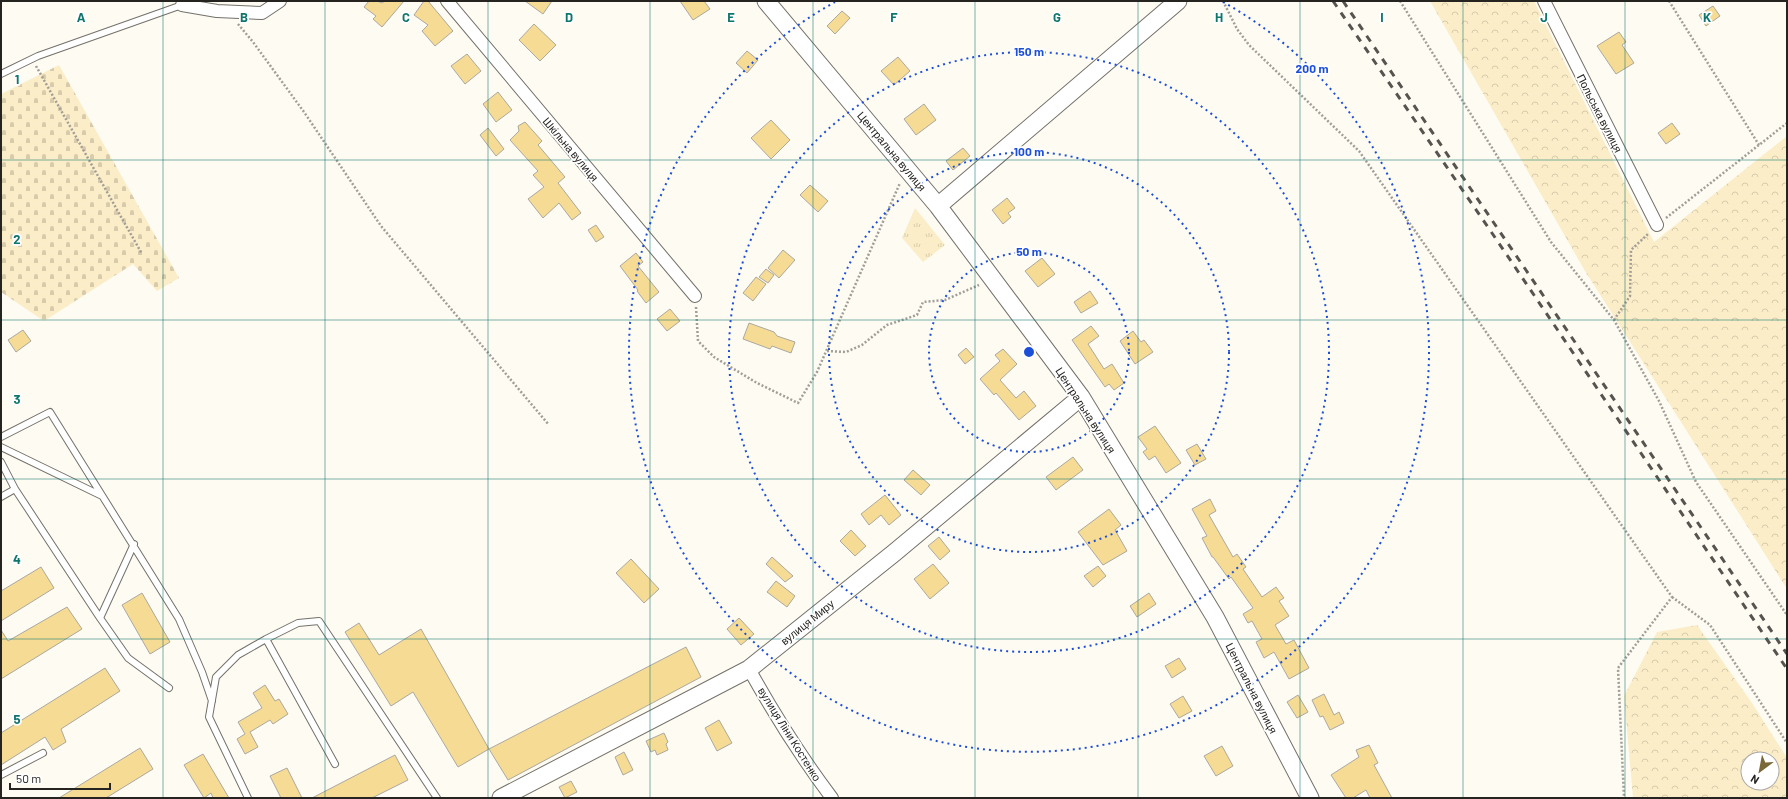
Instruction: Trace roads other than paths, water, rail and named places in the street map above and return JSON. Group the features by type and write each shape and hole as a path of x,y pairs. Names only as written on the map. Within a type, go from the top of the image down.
{"street":[{"path":"182,5 227,12 262,13 280,1"},
{"name":"Шкільна вулиця","path":"447,1 695,296"},
{"name":"Центральна вулиця","path":"766,1 938,206 1081,397 1216,617 1310,798"},
{"path":"938,206 1178,1"},
{"name":"Польська вулиця","path":"1544,1 1657,225"},
{"name":"вулиця Миру","path":"501,798 750,669 894,553 1081,397"},
{"name":"вулиця Ліни Костенко","path":"750,669 775,715 816,778 832,798"}],"lane":[{"path":"1,74 32,59 182,5"},
{"path":"1,437 50,412 134,544 179,619 202,672 212,701"},
{"path":"1,447 104,496"},
{"path":"1,462 15,489 128,658 170,688"},
{"path":"1,497 15,489"},
{"path":"100,618 134,544"},
{"path":"248,798 209,717 216,677 238,655 266,639 298,623 319,622 437,798"},
{"path":"266,639 336,764"},
{"path":"1,775 44,753"}],"railway":[{"path":"1333,1 1787,669"},
{"path":"1343,1 1787,654"}]}
